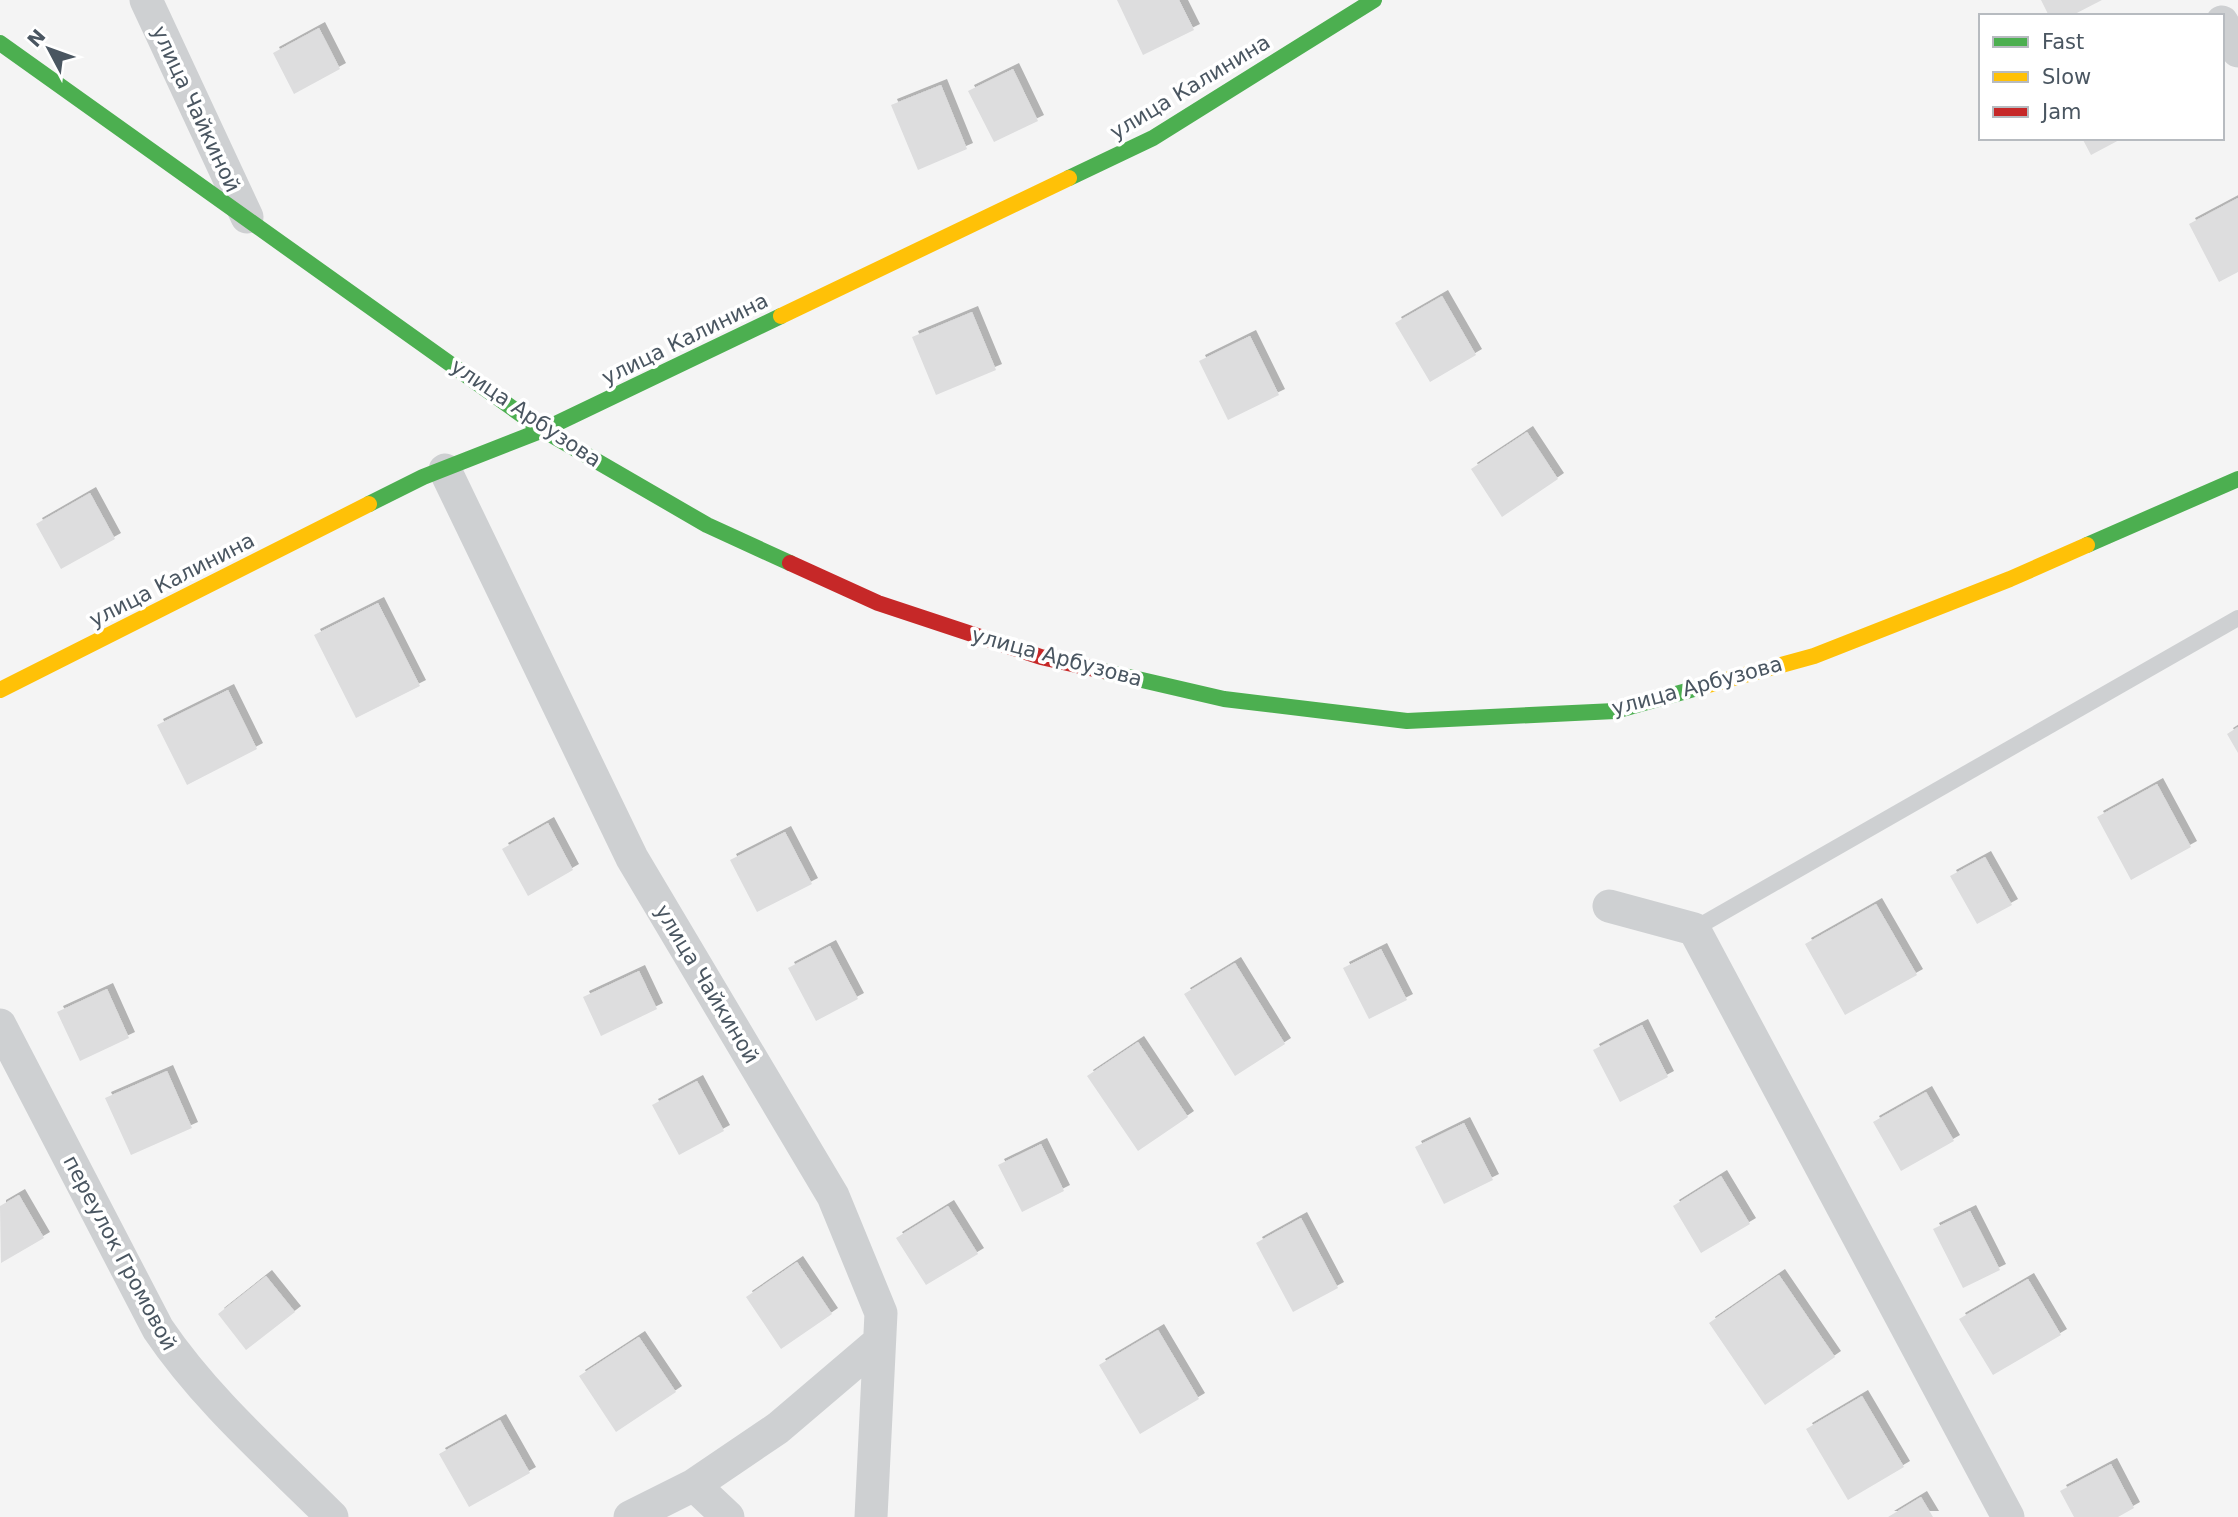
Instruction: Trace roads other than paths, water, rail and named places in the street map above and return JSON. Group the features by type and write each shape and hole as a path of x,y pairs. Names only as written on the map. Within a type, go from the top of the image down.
{"street":[{"name":"улица Чайкиной","path":"146,0 247,217"},
{"name":"улица Калинина","path":"0,690 423,477 543,430 1153,138 1374,0"},
{"path":"2224,26 2238,51"},
{"name":"улица Арбузова","path":"0,43 543,430 707,525 878,603 1041,657 1224,699 1406,721 1615,711 1814,656 2010,579 2238,479"},
{"name":"улица Чайкиной","path":"445,470 632,858 833,1196 880,1313 871,1517"},
{"path":"1609,906 1694,929 2008,1517"},
{"name":"переулок Громовой","path":"0,1025 158,1329 180,1362 332,1517"},
{"path":"630,1517 694,1485 778,1428 878,1342"},
{"path":"694,1485 728,1517"}],"lane":[{"path":"1694,929 2238,618"}]}
